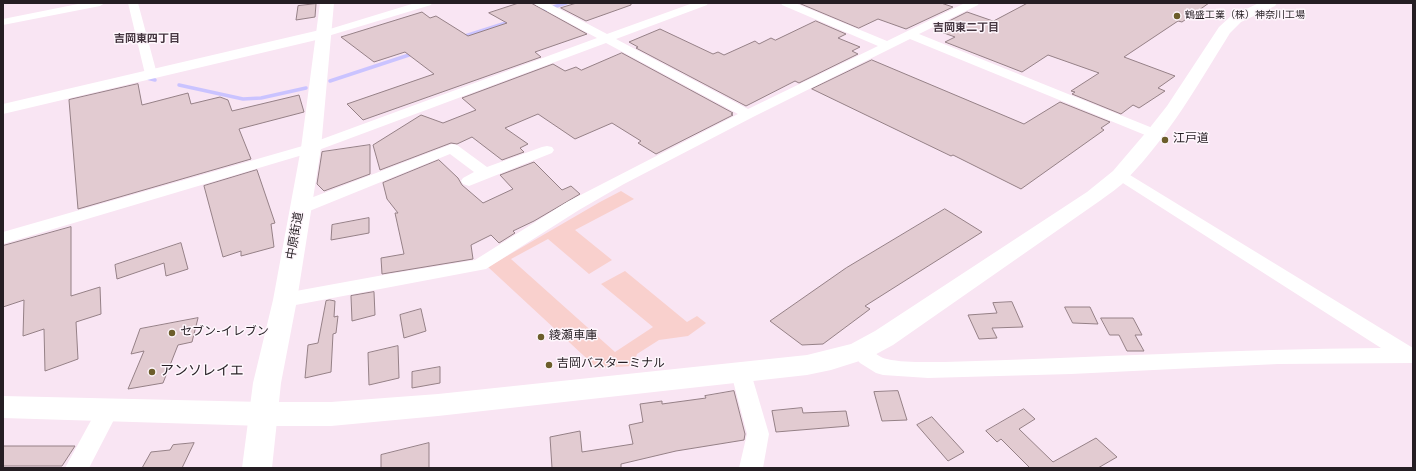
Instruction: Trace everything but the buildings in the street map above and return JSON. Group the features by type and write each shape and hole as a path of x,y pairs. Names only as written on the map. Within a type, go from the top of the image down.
{"street":[{"path":"3,22 100,3"},
{"path":"133,3 151,74"},
{"name":"中原街道","path":"257,468 267,383 285,300 311,148 324,34 326,3"},
{"path":"3,109 324,34 427,3"},
{"path":"3,238 311,148 703,3"},
{"path":"786,3 887,45"},
{"path":"285,300 389,280 480,266 573,206 748,114 974,3"},
{"path":"3,407 263,414 331,414 438,406 741,373 807,365 831,360 860,351 884,338 922,313 1094,196 1120,175 1155,134 1174,108 1224,30 1236,18 1270,3"},
{"path":"547,6 748,114"},
{"path":"910,35 1155,134"},
{"path":"301,208 452,148 485,173"},
{"path":"469,181 485,173 547,150"},
{"path":"1120,175 1411,356"},
{"path":"860,351 867,358 884,367 928,370 1071,366 1278,356 1411,356"},
{"path":"741,373 758,434 751,468"},
{"path":"78,468 108,410"}],"shaded area":[{"path":"621,191 634,199 575,230 612,260 589,274 548,239 511,259 615,352 653,327 601,284 625,271 687,322 697,316 706,323 688,336 659,340 637,354 633,366 597,368 488,267"}],"waterway":[{"path":"538,12 566,3"},
{"path":"462,37 512,21"},
{"path":"330,81 415,53"},
{"path":"147,78 155,80"},
{"path":"179,85 243,99 261,98 306,88"}],"place":[{"name":"鶴盛工業（株）神奈川工場","path":"1177,16"},
{"name":"江戸道","path":"1165,140"},
{"name":"セブン-イレブン","path":"172,333"},
{"name":"綾瀬車庫","path":"541,337"},
{"name":"吉岡バスターミナル","path":"549,365"},
{"name":"アンソレイエ","path":"152,372"}],"district":[{"name":"吉岡東二丁目","path":"966,29"},
{"name":"吉岡東四丁目","path":"147,40"}]}
